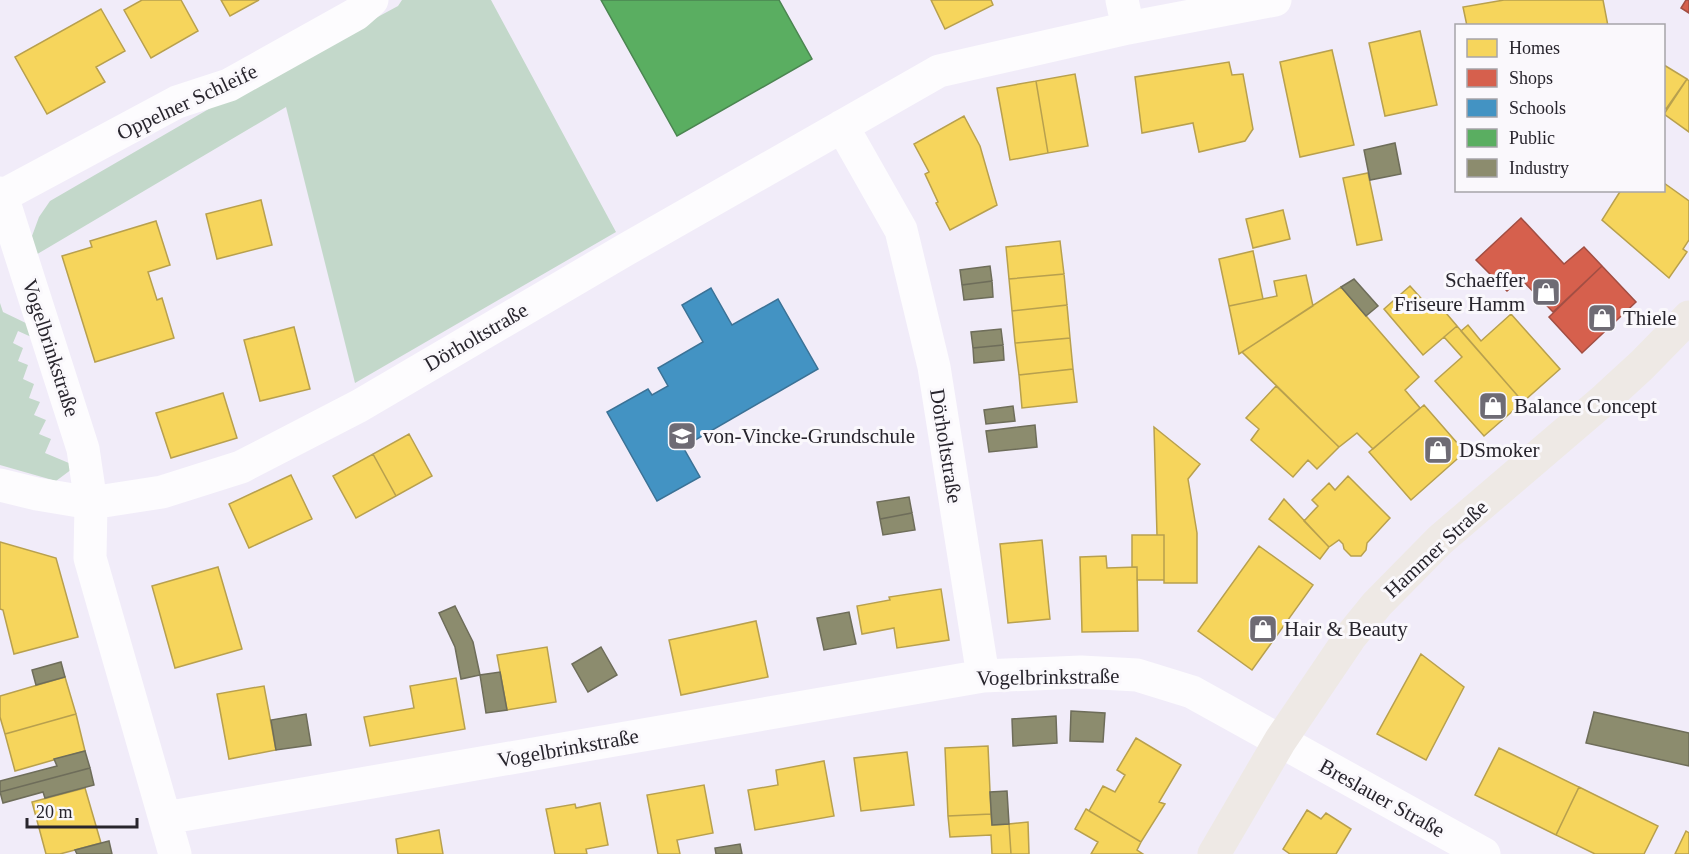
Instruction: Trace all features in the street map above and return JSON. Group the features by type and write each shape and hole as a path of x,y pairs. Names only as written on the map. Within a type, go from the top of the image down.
{"main road":[{"name":"Hammer Straße","path":"1214,854 1280,741 1351,636 1377,604 1440,540 1605,399 1689,317"}],"street":[{"name":"Oppelner Schleife","path":"1,194 177,102 229,85 357,14 372,0"},
{"name":"Dörholtstraße","path":"91,503 162,492 241,467 359,406 625,250 939,71 1125,14 1275,0"},
{"name":"Dörholtstraße","path":"842,126 901,230 934,367 983,676"},
{"name":"Vogelbrinkstraße","path":"1,194 83,449 91,503 90,558 165,818 983,676 1081,672 1137,675 1192,692 1280,741"},
{"path":"0,485 91,503"},
{"name":"Breslauer Straße","path":"1280,741 1484,854"},
{"path":"165,818 175,854"}],"green space":[{"path":"402,0 491,0 616,232 355,383 286,107 34,256 32,236 39,217 50,201 226,99 398,6"},
{"path":"0,303 3,312 32,326 38,340 18,331 13,343 23,348 18,361 28,365 23,379 34,384 29,398 40,402 34,415 46,420 39,434 51,439 45,453 76,466 56,481 0,465"}],"building: Homes":[{"path":"142,0 181,0 198,31 151,58 124,10"},
{"path":"221,0 259,0 230,16"},
{"path":"931,0 991,0 993,5 945,29"},
{"path":"1504,0 1603,0 1608,24 1467,24 1463,7"},
{"path":"101,9 125,51 96,67 105,82 47,114 15,57"},
{"path":"1420,31 1437,105 1385,116 1369,43"},
{"path":"1332,50 1354,145 1300,157 1280,62"},
{"path":"1229,62 1232,75 1243,74 1253,129 1245,141 1199,152 1193,123 1142,133 1135,77"},
{"path":"1665,66 1687,79 1665,108"},
{"path":"1075,74 1088,146 1048,153 1036,81"},
{"path":"1687,79 1689,81 1689,132 1665,112"},
{"path":"1036,81 1048,153 1010,160 997,88"},
{"path":"964,116 980,146 997,205 950,230 925,174 929,172 914,144"},
{"path":"1368,173 1382,240 1357,245 1343,178"},
{"path":"1665,184 1689,201 1689,240 1683,249 1687,252 1669,278 1602,220 1620,192 1665,192"},
{"path":"261,200 272,245 217,259 206,214"},
{"path":"1283,210 1290,239 1253,248 1246,219"},
{"path":"156,221 170,265 148,272 157,300 162,298 174,338 95,362 62,256 92,247 90,241"},
{"path":"1060,241 1064,274 1009,279 1006,247"},
{"path":"1253,251 1263,299 1229,306 1219,259"},
{"path":"1064,274 1067,305 1012,311 1009,279"},
{"path":"1306,275 1313,306 1239,354 1229,306 1277,296 1274,281"},
{"path":"1410,286 1428,306 1435,300 1457,326 1423,355 1384,309"},
{"path":"1341,287 1419,377 1405,390 1420,408 1373,449 1357,433 1339,447 1242,352"},
{"path":"1067,305 1070,338 1015,343 1012,311"},
{"path":"1511,314 1560,369 1523,402 1461,331 1468,325 1481,341"},
{"path":"1457,326 1523,402 1484,436 1435,381 1462,357 1444,337"},
{"path":"294,327 310,389 260,401 244,340"},
{"path":"1070,338 1073,369 1019,375 1015,343"},
{"path":"1073,369 1077,402 1022,408 1019,375"},
{"path":"1276,386 1339,447 1317,469 1308,460 1293,477 1251,440 1259,429 1246,418"},
{"path":"223,393 237,438 171,458 156,413"},
{"path":"1424,405 1465,452 1411,500 1369,452"},
{"path":"1154,427 1200,464 1188,479 1197,533 1197,583 1164,583 1164,535 1157,535"},
{"path":"409,434 432,476 396,496 373,454"},
{"path":"373,454 396,496 356,518 333,476"},
{"path":"291,475 312,519 249,548 229,504"},
{"path":"1348,476 1390,518 1367,543 1366,550 1361,556 1351,556 1339,540 1329,547 1304,521 1318,506 1312,500 1329,483 1335,490"},
{"path":"1284,499 1329,547 1320,559 1269,519"},
{"path":"1132,535 1164,535 1164,580 1137,580 1137,567 1132,567"},
{"path":"1042,540 1050,619 1008,623 1000,544"},
{"path":"0,542 56,558 78,637 14,654 3,610 0,609"},
{"path":"1259,546 1313,585 1252,670 1198,631"},
{"path":"1106,556 1107,568 1137,567 1138,631 1082,632 1080,557"},
{"path":"218,567 242,649 175,668 152,586"},
{"path":"941,589 949,640 897,648 894,628 862,634 857,606 890,600 889,597"},
{"path":"756,621 768,677 681,695 669,640"},
{"path":"547,647 556,702 507,710 497,655"},
{"path":"1421,654 1464,687 1426,760 1377,734"},
{"path":"65,677 76,714 5,734 0,717 0,696"},
{"path":"456,678 465,729 370,746 364,717 414,708 410,686"},
{"path":"264,686 276,750 229,759 217,694"},
{"path":"76,714 85,751 15,771 5,734"},
{"path":"1136,738 1181,765 1159,802 1165,804 1141,842 1089,811 1103,786 1115,792 1125,775 1117,770"},
{"path":"988,746 991,814 948,816 945,748"},
{"path":"1499,748 1579,787 1556,835 1475,795"},
{"path":"907,752 914,805 861,811 854,758"},
{"path":"824,761 834,816 755,830 748,790 778,785 776,770"},
{"path":"704,785 713,833 677,840 680,854 658,854 647,795"},
{"path":"1579,787 1658,826 1644,854 1595,854 1556,835"},
{"path":"85,788 101,843 60,854 46,854 32,802"},
{"path":"600,803 608,845 586,849 587,854 555,854 546,809 575,804 576,808"},
{"path":"1086,809 1141,842 1137,850 1143,854 1091,854 1098,842 1075,829"},
{"path":"1307,810 1321,819 1326,813 1351,829 1336,854 1290,854 1283,849"},
{"path":"991,814 992,825 1009,824 1011,854 992,854 991,835 950,837 948,816"},
{"path":"1028,822 1029,854 1011,854 1009,824"},
{"path":"439,830 443,854 398,854 396,839"},
{"path":"1686,831 1689,833 1689,854 1675,854"}],"building: Shops":[{"path":"1686,0 1689,0 1689,13 1681,8"},
{"path":"1521,218 1564,264 1584,247 1602,266 1553,312 1521,279 1507,291 1476,260"},
{"path":"1602,266 1636,302 1582,353 1549,317"}],"building: Schools":[{"path":"711,288 732,325 778,299 818,369 683,447 700,477 657,501 607,412 648,389 652,395 668,386 658,368 703,342 682,305"}],"building: Public":[{"path":"601,0 779,0 812,59 677,136"}],"building: Industry":[{"path":"1395,143 1401,174 1370,180 1364,150"},
{"path":"990,266 992,281 962,285 960,270"},
{"path":"1354,279 1378,306 1366,316 1341,287"},
{"path":"992,281 993,297 964,300 962,285"},
{"path":"1001,329 1003,345 973,348 971,332"},
{"path":"1003,345 1004,360 974,363 973,348"},
{"path":"1013,406 1015,421 986,424 984,410"},
{"path":"1035,425 1037,447 989,452 986,431"},
{"path":"909,497 912,513 880,519 877,502"},
{"path":"912,513 915,530 883,535 880,519"},
{"path":"455,606 473,642 480,675 461,679 455,647 439,613"},
{"path":"849,612 856,644 824,650 817,618"},
{"path":"601,647 617,675 588,692 572,664"},
{"path":"61,662 65,677 36,685 32,670"},
{"path":"500,672 507,710 486,713 480,675"},
{"path":"1071,711 1105,713 1103,742 1070,741"},
{"path":"1594,712 1689,733 1689,766 1586,743"},
{"path":"306,714 311,745 276,750 271,720"},
{"path":"1056,716 1057,743 1013,746 1012,719"},
{"path":"85,751 90,768 0,792 0,781 57,766 54,759"},
{"path":"90,768 94,785 45,798 43,792 3,803 0,792"},
{"path":"1007,791 1009,824 992,825 990,792"},
{"path":"109,841 112,854 77,854 75,850"},
{"path":"740,844 742,854 716,854 715,848"}],"place":[{"name":"Schaeffer Friseure Hamm","path":"1546,292"},
{"name":"Thiele","path":"1602,318"},
{"name":"Balance Concept","path":"1493,406"},
{"name":"von-Vincke-Grundschule","path":"682,436"},
{"name":"DSmoker","path":"1438,450"},
{"name":"Hair & Beauty","path":"1263,629"}]}
